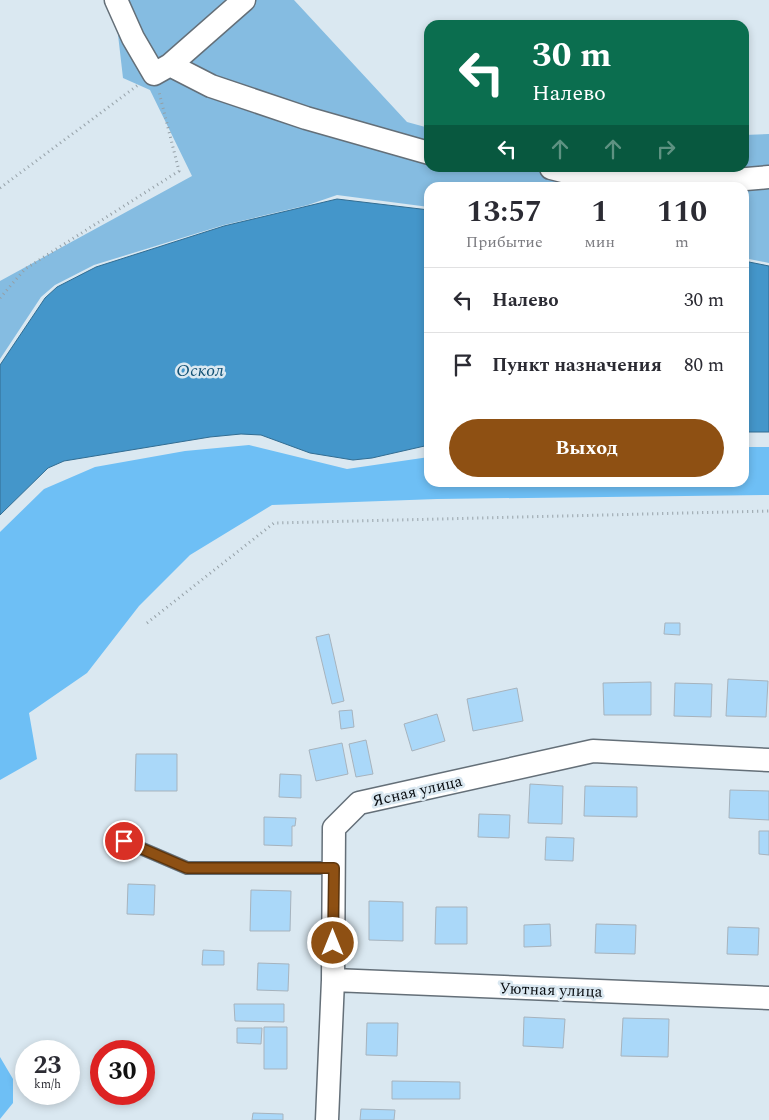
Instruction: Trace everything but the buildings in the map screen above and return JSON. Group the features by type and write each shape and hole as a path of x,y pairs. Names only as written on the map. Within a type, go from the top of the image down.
{"street":[{"path":"116,0 133,38 162,69 306,118 424,151"},
{"path":"162,69 244,0"},
{"path":"567,172 606,182"},
{"path":"711,182 769,177"},
{"name":"Ясная улица","path":"327,1120 333,980 334,828 359,803 593,751 769,760"},
{"name":"Уютная улица","path":"333,980 769,998"}],"lane":[{"path":"124,841 187,868 334,868"}],"path":[{"path":"0,188 162,69 179,171 25,270 0,298"},
{"path":"147,623 274,523 769,510"}],"shaded area":[{"path":"114,0 294,0 407,122 424,127 424,172 749,172 749,135 769,134 769,263 749,259 749,182 424,182 424,206 337,195 308,205 224,225 94,265 55,285 41,297 0,359 0,281 192,176 150,90 123,78"},
{"path":"249,445 347,469 424,458 424,487 749,487 749,447 769,447 769,495 437,499 272,505 190,555 139,606 87,673 29,713 37,759 0,780 0,532 44,489 95,467 185,451"},
{"path":"0,1057 13,1079 13,1103 0,1119"}],"water":[{"name":"Оскол","path":"337,199 424,209 424,446 372,458 353,460 310,453 261,435 241,434 210,437 64,461 48,468 0,515 0,365 45,298 57,287 96,267 224,226"},
{"path":"749,262 769,266 769,432 749,432"}],"route":[{"path":"124,841 187,868 334,868 333,943"}]}
